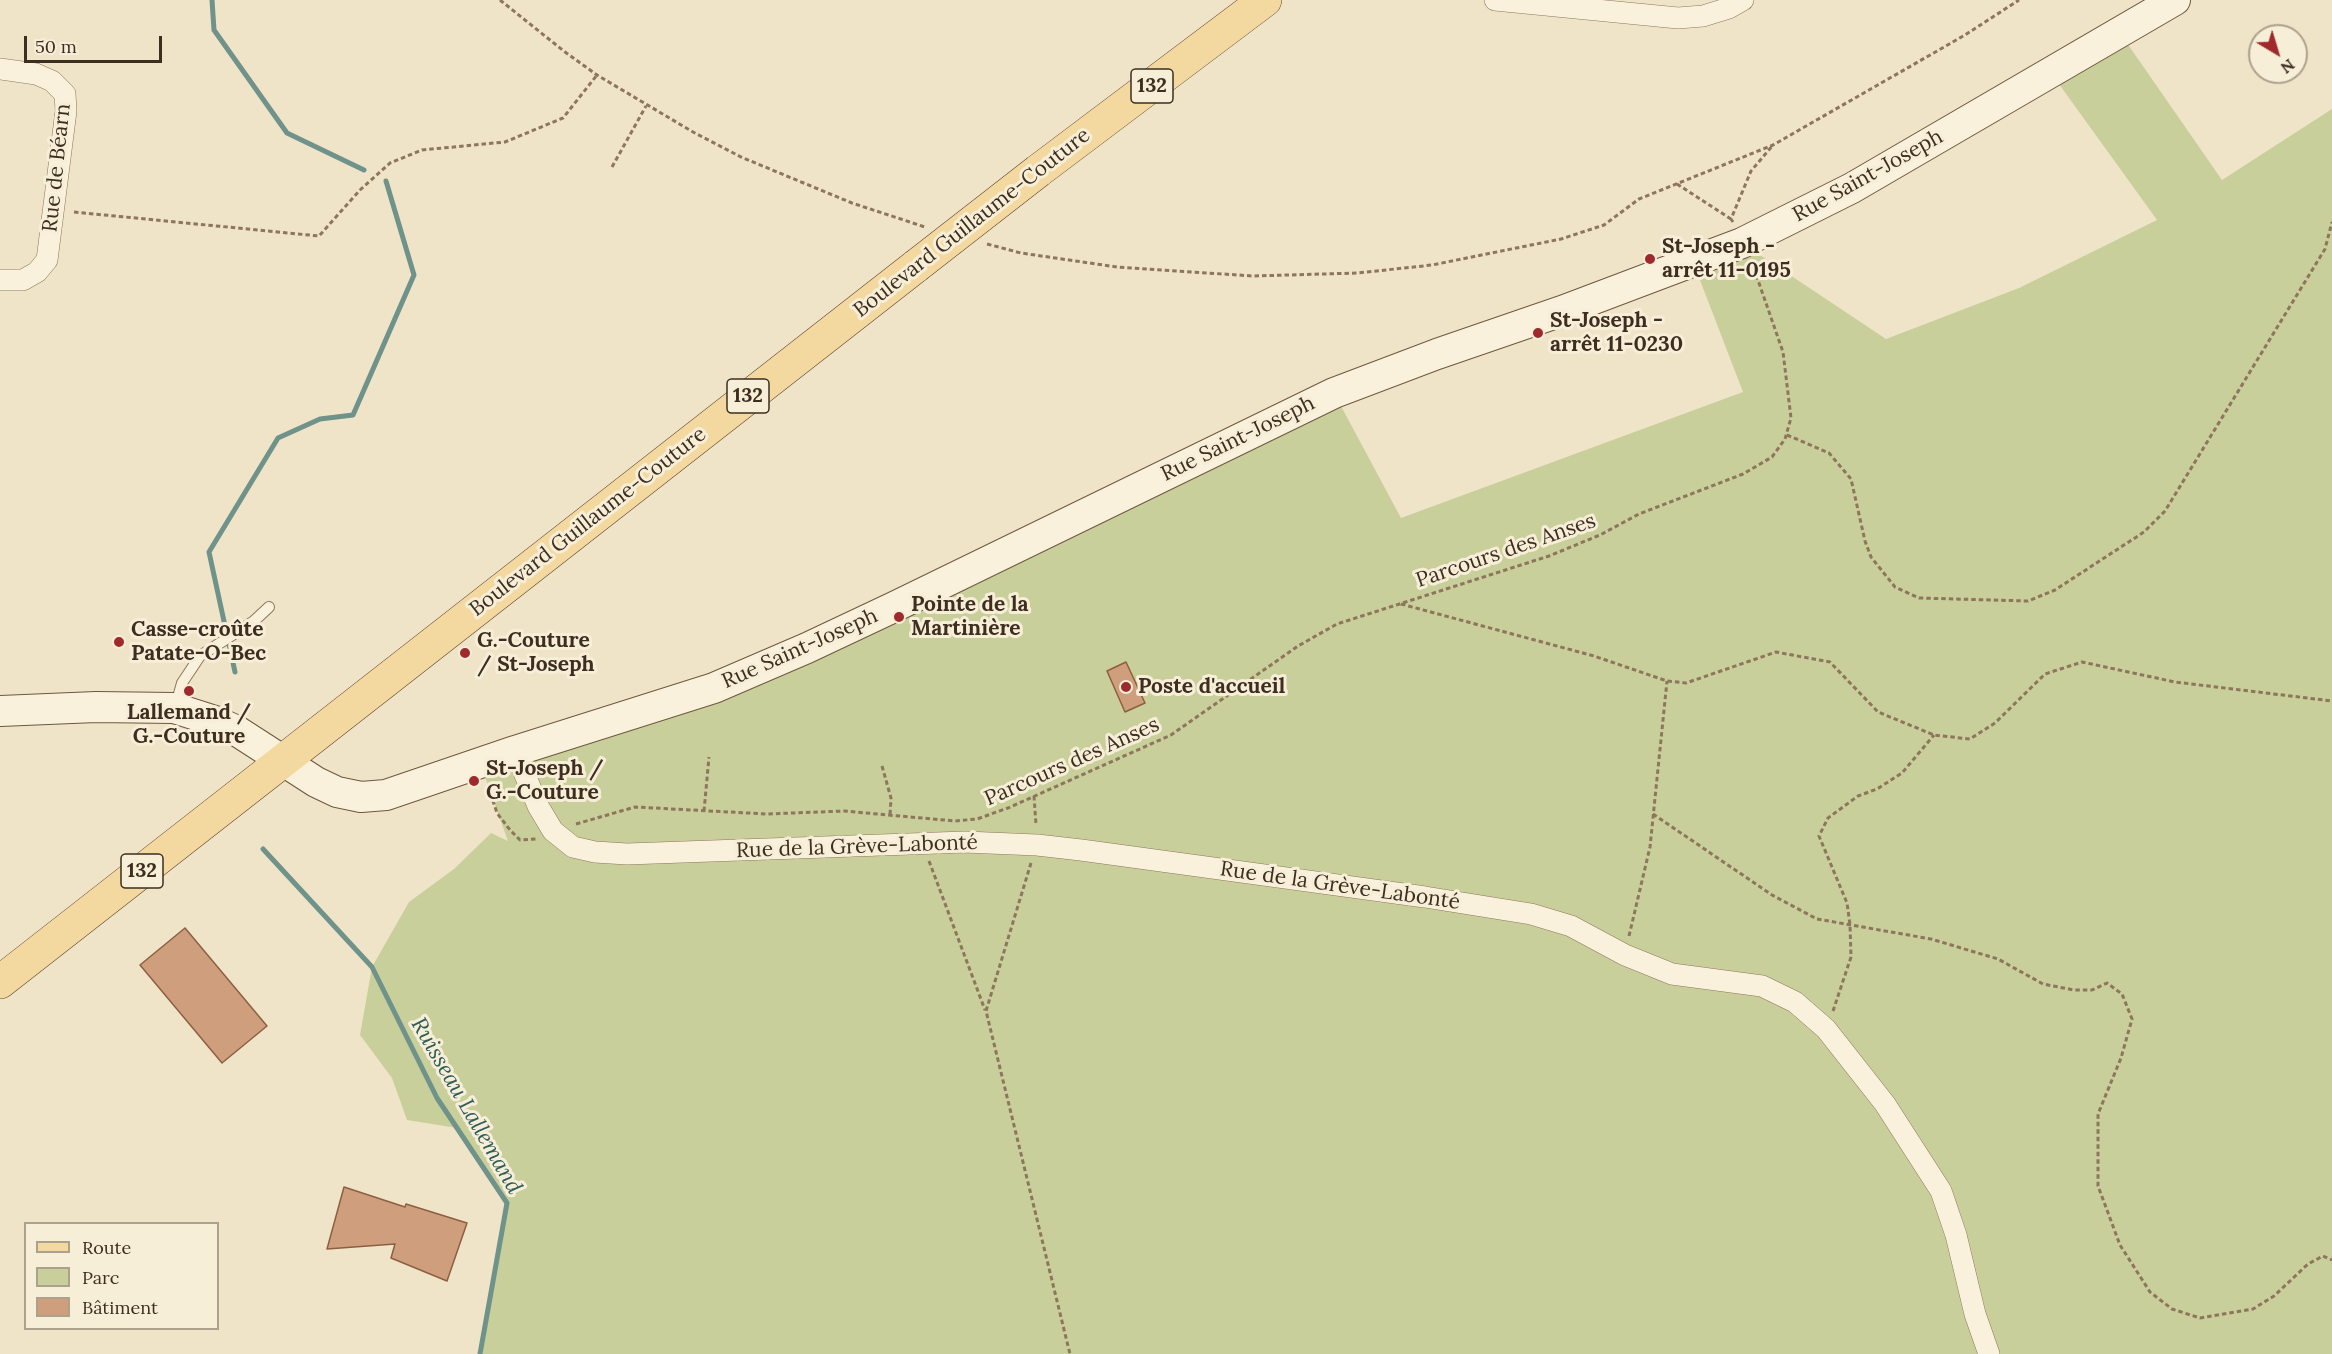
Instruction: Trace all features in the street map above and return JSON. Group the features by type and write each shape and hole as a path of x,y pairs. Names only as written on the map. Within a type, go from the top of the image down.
{"main road":[{"name":"Boulevard Guillaume-Couture","path":"0,982 1038,171 1265,0"}],"street":[{"path":"1495,0 1678,18 1703,16 1729,8 1743,0"},
{"name":"Rue Saint-Joseph","path":"0,711 96,707 174,708 230,728 316,782 337,792 361,797 386,795 515,751 714,688 883,612 1334,393 1742,243 1852,188 2175,0"},
{"name":"Rue de Béarn","path":"0,69 36,74 52,81 65,94 66,111 46,260 37,272 23,280 0,280"},
{"name":"Rue de la Grève-Labonté","path":"515,751 538,806 553,831 573,847 595,852 627,854 965,842 1036,845 1425,897 1531,915 1571,926 1625,955 1672,974 1762,986 1795,1002 1826,1029 1885,1104 1941,1191 1956,1236 1975,1314 1989,1354"}],"lane":[{"path":"174,708 182,683 200,656 254,621 269,607"}],"path":[{"path":"500,0 597,75 741,157 852,203 926,228"},
{"path":"979,242 1021,253 1169,272 1253,276 1358,273 1432,265 1495,254 1583,233 1604,225 1639,199 1773,146 1965,35 2019,0"},
{"path":"54,210 319,236 360,190 390,163 422,150 505,142 562,118 597,75"},
{"path":"612,167 647,105"},
{"path":"1677,184 1731,219 1751,171 1773,146"},
{"path":"1786,435 1829,453 1851,479 1871,557 1895,586 1919,598 2028,601 2055,590 2144,532 2165,511 2325,249 2332,222"},
{"name":"Parcours des Anses","path":"480,763 497,813 520,840 532,840 553,831 635,807 767,814 844,812 955,821 977,819 1171,735 1298,646 1337,624 1549,556 1600,535 1639,514 1743,474 1772,457 1786,435 1791,418 1783,352 1770,309 1750,260"},
{"path":"1400,604 1594,656 1667,681 1686,683 1776,652 1830,662 1878,712 1934,735 1970,739 1995,723 2045,674 2082,663 2175,682 2332,701"},
{"path":"1625,955 1650,847 1667,681"},
{"path":"1826,1029 1851,957 1850,925 1847,903 1819,836 1828,818 1858,796 1877,789 1902,773 1934,735"},
{"path":"704,811 709,757"},
{"path":"882,766 891,798 890,815"},
{"path":"986,1011 1036,845 1034,796"},
{"path":"1653,813 1772,895 1817,919 1931,939 1998,959 2043,984 2074,990 2091,990 2107,983 2122,994 2132,1019 2121,1058 2098,1114 2098,1186 2120,1245 2150,1292 2172,1309 2200,1318 2253,1309 2274,1296 2308,1264 2323,1256 2332,1260"},
{"path":"922,843 986,1011 1070,1354"}],"green space":[{"path":"2120,33 2222,180 2332,109 2332,1354 480,1354 507,1203 457,1128 407,1120 392,1078 360,1035 372,967 409,902 454,869 491,833 508,841 480,763 714,688 1334,393 1401,518 1743,392 1693,262 1742,243 1886,339 2019,288 2157,220 2051,73"}],"building":[{"name":"Poste d'accueil","path":"1126,662 1145,703 1125,712 1107,671"},
{"path":"185,928 267,1026 222,1063 140,965"},
{"path":"344,1187 405,1207 406,1204 467,1223 447,1281 391,1258 395,1244 327,1249"}],"waterway":[{"path":"212,0 214,30 287,133 364,170"},
{"path":"235,672 209,552 278,438 320,419 353,415 414,275 386,181"},
{"name":"Ruisseau Lallemand","path":"263,849 372,967 437,1098 507,1203 480,1354"}],"place":[{"name":"St-Joseph - arrêt 11-0195","path":"1650,259"},
{"name":"St-Joseph - arrêt 11-0230","path":"1538,333"},
{"name":"Pointe de la Martinière","path":"899,617"},
{"name":"Casse-croûte Patate-O-Bec","path":"119,642"},
{"name":"G.-Couture / St-Joseph","path":"465,653"},
{"name":"Poste d'accueil","path":"1126,687"},
{"name":"Lallemand / G.-Couture","path":"189,691"},
{"name":"St-Joseph / G.-Couture","path":"474,781"}]}
